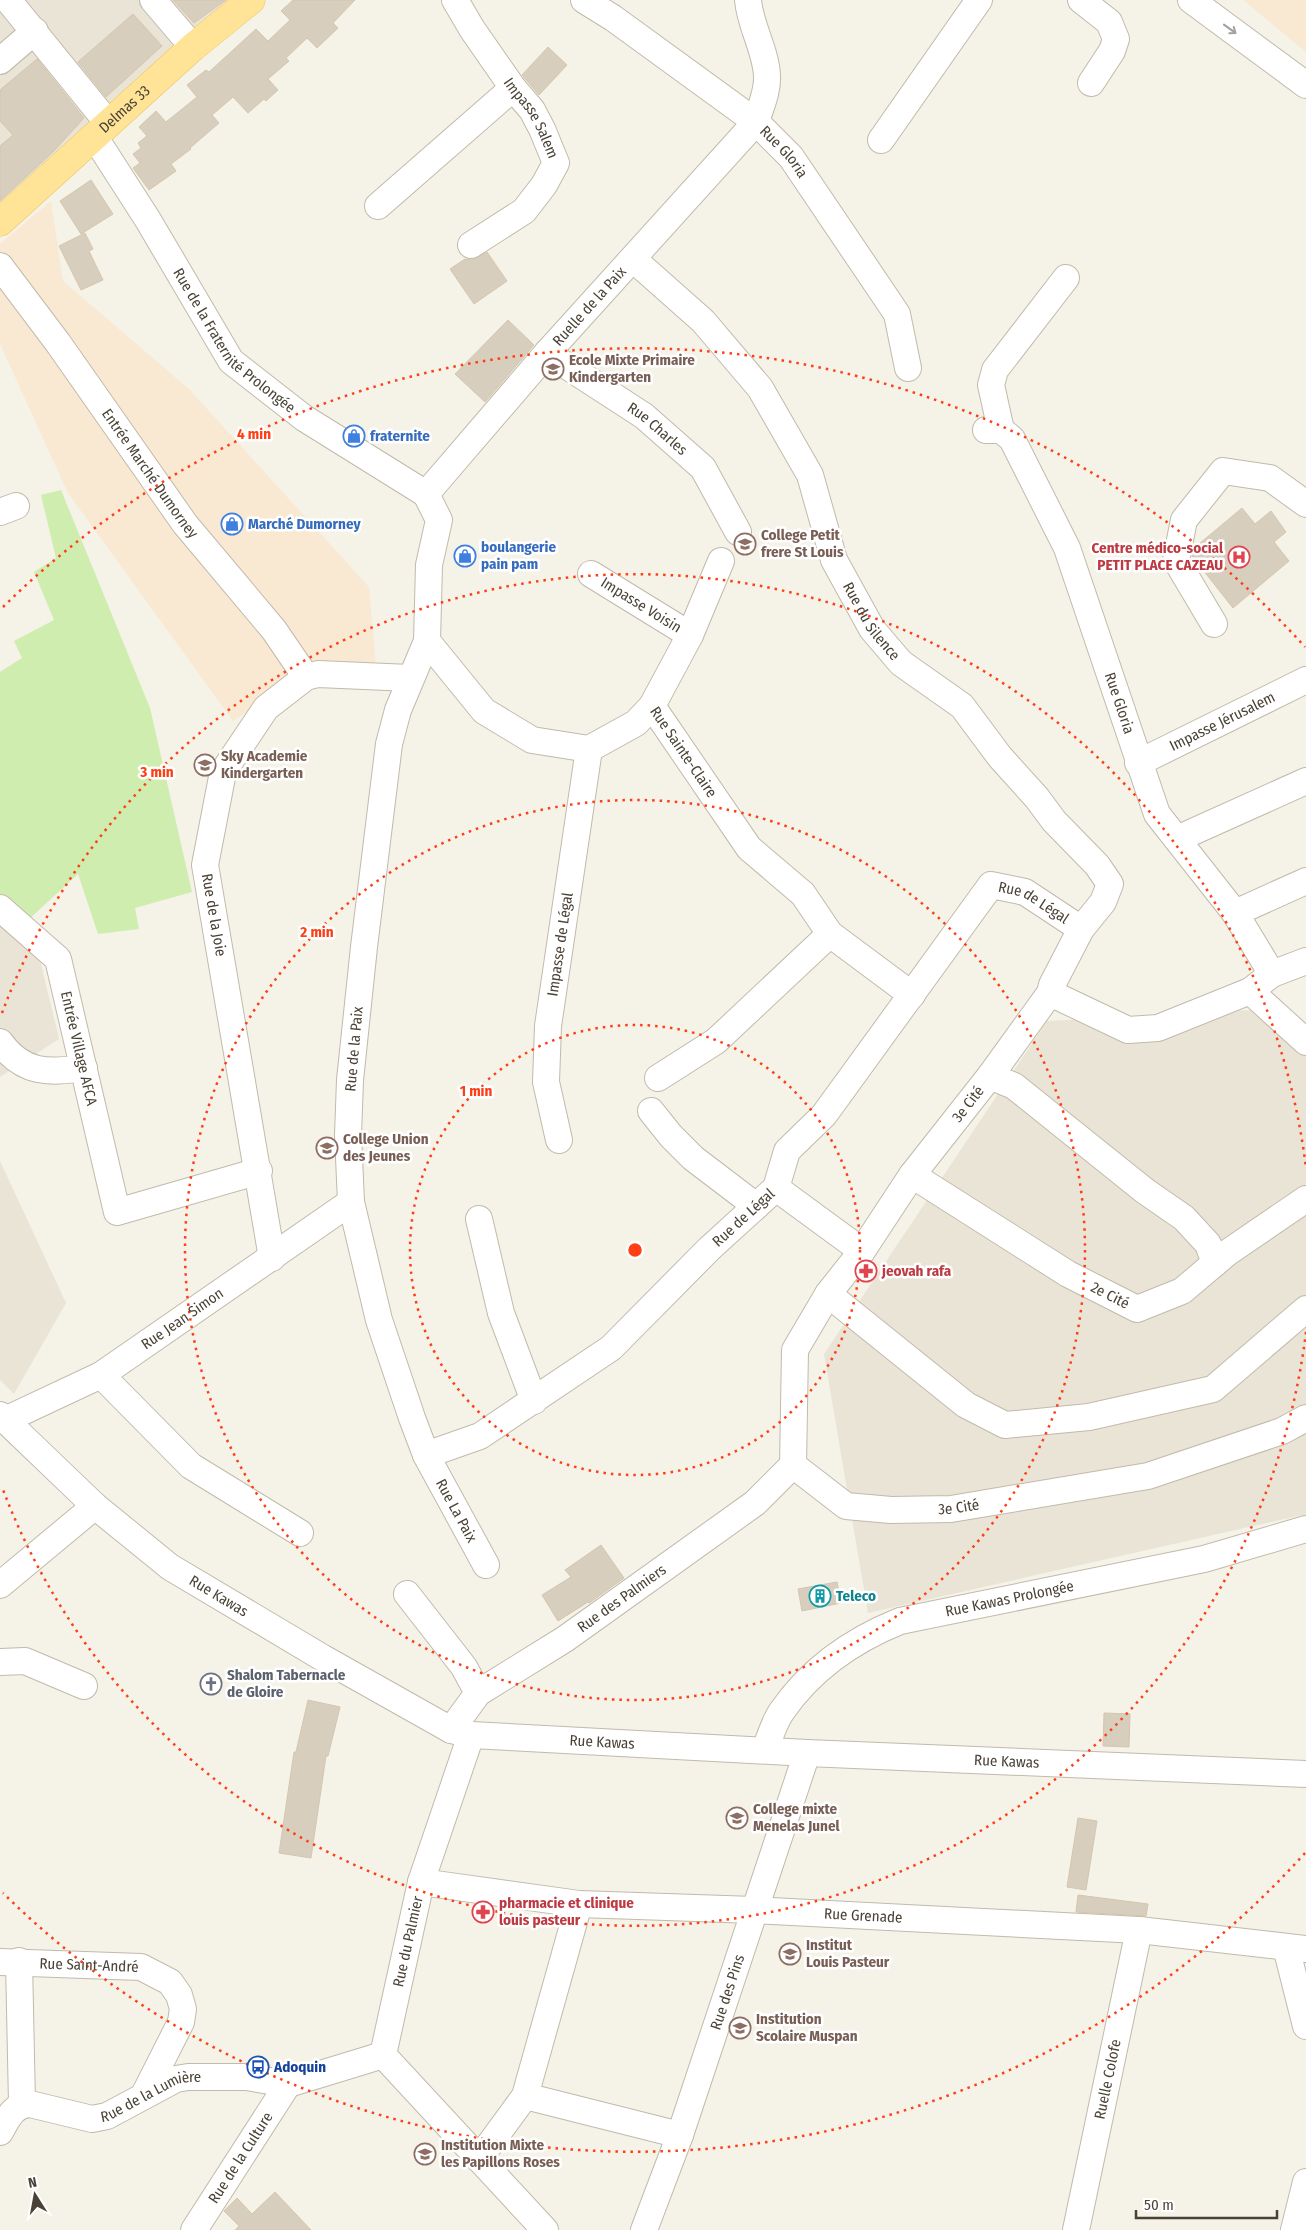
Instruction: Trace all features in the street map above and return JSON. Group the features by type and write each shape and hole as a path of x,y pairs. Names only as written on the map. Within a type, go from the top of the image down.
{"main road":[{"name":"Delmas 33","path":"0,222 193,47 251,0"}],"street":[{"name":"Rue de la Fraternité Prolongée","path":"8,0 35,31 101,129 148,220 231,361 304,418 426,494"},
{"path":"153,0 193,47"},
{"name":"Impasse Salem","path":"455,0 472,29 513,88 532,110 556,163 544,185 524,211 472,245"},
{"name":"Rue Gloria","path":"584,0 618,9 756,122 791,157 897,314 908,368"},
{"path":"748,0 749,14 768,77 766,91 756,122"},
{"path":"881,140 979,0"},
{"path":"1081,0 1109,22 1116,39 1112,51 1091,83"},
{"path":"1190,0 1306,85"},
{"path":"1220,0 1306,64"},
{"path":"0,61 35,31"},
{"path":"378,206 513,88"},
{"name":"Ruelle de la Paix","path":"426,494 547,353 756,122"},
{"name":"Rue du Silence","path":"633,259 703,321 760,388 810,475 834,560 872,629 901,663 962,706 1000,757 1037,798 1054,821 1102,871 1110,884 1103,902 1081,929"},
{"name":"Entrée Marché Dumorney","path":"0,266 58,343 185,524 274,630 306,677"},
{"name":"Rue Gloria","path":"1066,278 995,370 991,384 993,430 1012,439 1067,548 1138,763 1157,814 1235,913 1272,974"},
{"name":"Rue Charles","path":"547,353 644,416 703,468 738,532"},
{"path":"1214,624 1176,560 1184,520 1223,470 1270,478 1306,504"},
{"path":"426,494 439,520 429,565 427,641 484,711 532,740 589,749"},
{"path":"652,706 690,635 721,561"},
{"name":"Impasse Voisin","path":"590,574 690,635"},
{"name":"Rue de la Paix","path":"426,1455 379,1320 351,1202 348,1135 350,1080 389,744 398,710 427,641"},
{"path":"306,677 318,674 410,678"},
{"name":"Rue de la Joie","path":"272,1258 205,865 223,772 266,708 306,677"},
{"name":"Impasse Jérusalem","path":"1138,763 1306,680"},
{"name":"Rue Sainte-Claire","path":"589,749 636,723 652,706 748,848 803,894 830,934 912,995"},
{"name":"Impasse de Légal","path":"560,1140 546,1082 548,1026 589,749"},
{"path":"1177,839 1306,781"},
{"path":"1235,913 1306,881"},
{"name":"Rue de Légal","path":"426,1455 480,1436 611,1348 709,1249 776,1188 787,1151 824,1115 991,885 1025,892 1081,929"},
{"name":"Entrée Village AFCA","path":"0,908 58,959 117,1212 258,1171"},
{"name":"3e Cité","path":"1081,929 1051,989 990,1076 912,1175 862,1251 828,1294 795,1350 793,1465 846,1506 890,1510 951,1509 1148,1476 1282,1431 1306,1418"},
{"path":"658,1078 716,1041 830,934"},
{"path":"1051,989 1128,1030 1158,1028 1250,991 1272,974 1306,962"},
{"path":"1250,991 1306,1042"},
{"path":"0,1042 8,1053 30,1068 52,1072 84,1068"},
{"path":"990,1076 1014,1086 1145,1192 1184,1218 1208,1244 1215,1263"},
{"path":"651,1111 671,1136 693,1158 756,1206"},
{"name":"2e Cité","path":"912,1175 1068,1274 1137,1309 1182,1291 1215,1263 1306,1199"},
{"path":"776,1188 862,1251"},
{"name":"Rue Jean Simon","path":"2,1417 102,1376 351,1202"},
{"path":"479,1219 501,1313 534,1401"},
{"path":"828,1294 966,1405 1005,1425 1089,1417 1214,1388 1306,1309"},
{"path":"102,1376 192,1466 300,1533"},
{"name":"Rue Kawas","path":"2,1417 95,1506 170,1567 323,1658 461,1733 765,1750 1306,1774"},
{"name":"Rue La Paix","path":"426,1455 486,1565"},
{"name":"Rue des Palmiers","path":"461,1733 478,1694 565,1639 755,1503 793,1465"},
{"path":"0,1585 95,1506"},
{"name":"Rue Kawas Prolongée","path":"765,1750 781,1712 805,1682 838,1653 872,1632 900,1621 1204,1559 1306,1529"},
{"path":"407,1594 459,1660 478,1694"},
{"path":"0,1662 25,1661 84,1686"},
{"name":"Rue du Palmier","path":"382,2055 420,1882 461,1733"},
{"name":"Rue des Pins","path":"644,2230 680,2135 807,1752"},
{"name":"Rue Grenade","path":"420,1882 579,1904 754,1910 1139,1930 1296,1948"},
{"path":"479,2158 525,2096 579,1904"},
{"name":"Ruelle Colofe","path":"1076,2230 1139,1930"},
{"path":"1296,1948 1292,1977 1306,2026"},
{"path":"0,2132 10,2114 16,2107 22,2104 9,1961"},
{"name":"Rue Saint-André","path":"9,1961 141,1967 170,1982 179,1995 182,2009 180,2022 144,2095"},
{"path":"288,2084 382,2055 545,2230"},
{"name":"Rue de la Lumière","path":"22,2104 30,2104 92,2119 107,2116 168,2082 188,2077 246,2077 288,2084"},
{"name":"Rue de la Culture","path":"194,2230 288,2084"},
{"path":"525,2096 680,2135"},
{"path":"1294,2230 1306,2182"}],"shaded area":[{"path":"0,0 229,0 206,18 0,211"},
{"path":"1243,0 1306,0 1306,52 1260,14"},
{"path":"51,201 63,281 190,390 369,587 376,667 315,667 233,721 68,493 0,344 0,244"},
{"path":"0,922 40,960 59,1039 0,1077"},
{"path":"1270,1009 1306,1052 1306,1523 1302,1515 868,1613 824,1354 1047,1021"},
{"path":"0,1161 66,1303 14,1394 0,1380"}],"green space":[{"path":"61,490 150,708 192,892 135,908 139,929 98,934 78,874 28,920 0,896 0,672 22,658 14,641 54,620 34,572 56,558 41,495"}],"building":[{"path":"173,0 226,0 194,23"},
{"path":"293,0 355,0 333,23 338,28 317,48 307,38 286,58 289,61 268,79 278,90 248,113 233,97 212,115 219,123 191,149 171,164 176,171 149,190 133,168 140,163 133,154 141,148 138,143 147,136 139,127 156,111 166,122 197,97 187,85 206,70 209,72 256,29 268,41 290,20 281,11"},
{"path":"133,14 162,46 106,97 78,62"},
{"path":"548,47 567,65 539,95 522,75"},
{"path":"37,59 84,118 54,151 0,201 0,146 13,135 0,121 0,90"},
{"path":"91,180 113,214 81,234 60,201"},
{"path":"85,233 93,249 89,251 103,280 81,290 59,246"},
{"path":"487,252 507,281 474,304 450,269 465,259 472,260"},
{"path":"508,320 534,345 485,402 455,374"},
{"name":"Centre médico-social PETIT PLACE CAZEAU","path":"1242,508 1255,524 1271,511 1286,532 1274,542 1289,561 1233,608 1192,556 1193,549"},
{"path":"601,1545 624,1578 589,1603 558,1621 542,1595 571,1577 565,1570"},
{"name":"Teleco","path":"837,1582 841,1603 802,1611 798,1589"},
{"path":"308,1700 340,1707 328,1756 326,1756 311,1858 279,1853 294,1752 296,1752"},
{"path":"1104,1713 1130,1714 1129,1747 1103,1746"},
{"path":"1078,1818 1097,1821 1086,1890 1067,1887"},
{"path":"1078,1895 1148,1904 1146,1916 1076,1912"},
{"path":"275,2192 311,2230 235,2230 239,2226 224,2211 237,2198 252,2214"}],"place":[{"name":"Ecole Mixte Primaire Kindergarten","path":"553,369"},
{"name":"fraternite","path":"354,436"},
{"name":"Marché Dumorney","path":"232,524"},
{"name":"College Petit frere St Louis","path":"745,544"},
{"name":"boulangerie pain pam","path":"465,556"},
{"name":"Centre médico-social PETIT PLACE CAZEAU","path":"1239,557"},
{"name":"Sky Academie Kindergarten","path":"205,765"},
{"name":"College Union des Jeunes","path":"327,1148"},
{"name":"jeovah rafa","path":"866,1271"},
{"name":"Teleco","path":"820,1596"},
{"name":"Shalom Tabernacle de Gloire","path":"211,1684"},
{"name":"College mixte Menelas Junel","path":"737,1818"},
{"name":"pharmacie et clinique louis pasteur","path":"483,1912"},
{"name":"Institut Louis Pasteur","path":"790,1954"},
{"name":"Institution Scolaire Muspan","path":"740,2028"},
{"name":"Adoquin","path":"258,2067"},
{"name":"Institution Mixte les Papillons Roses","path":"425,2154"}]}
